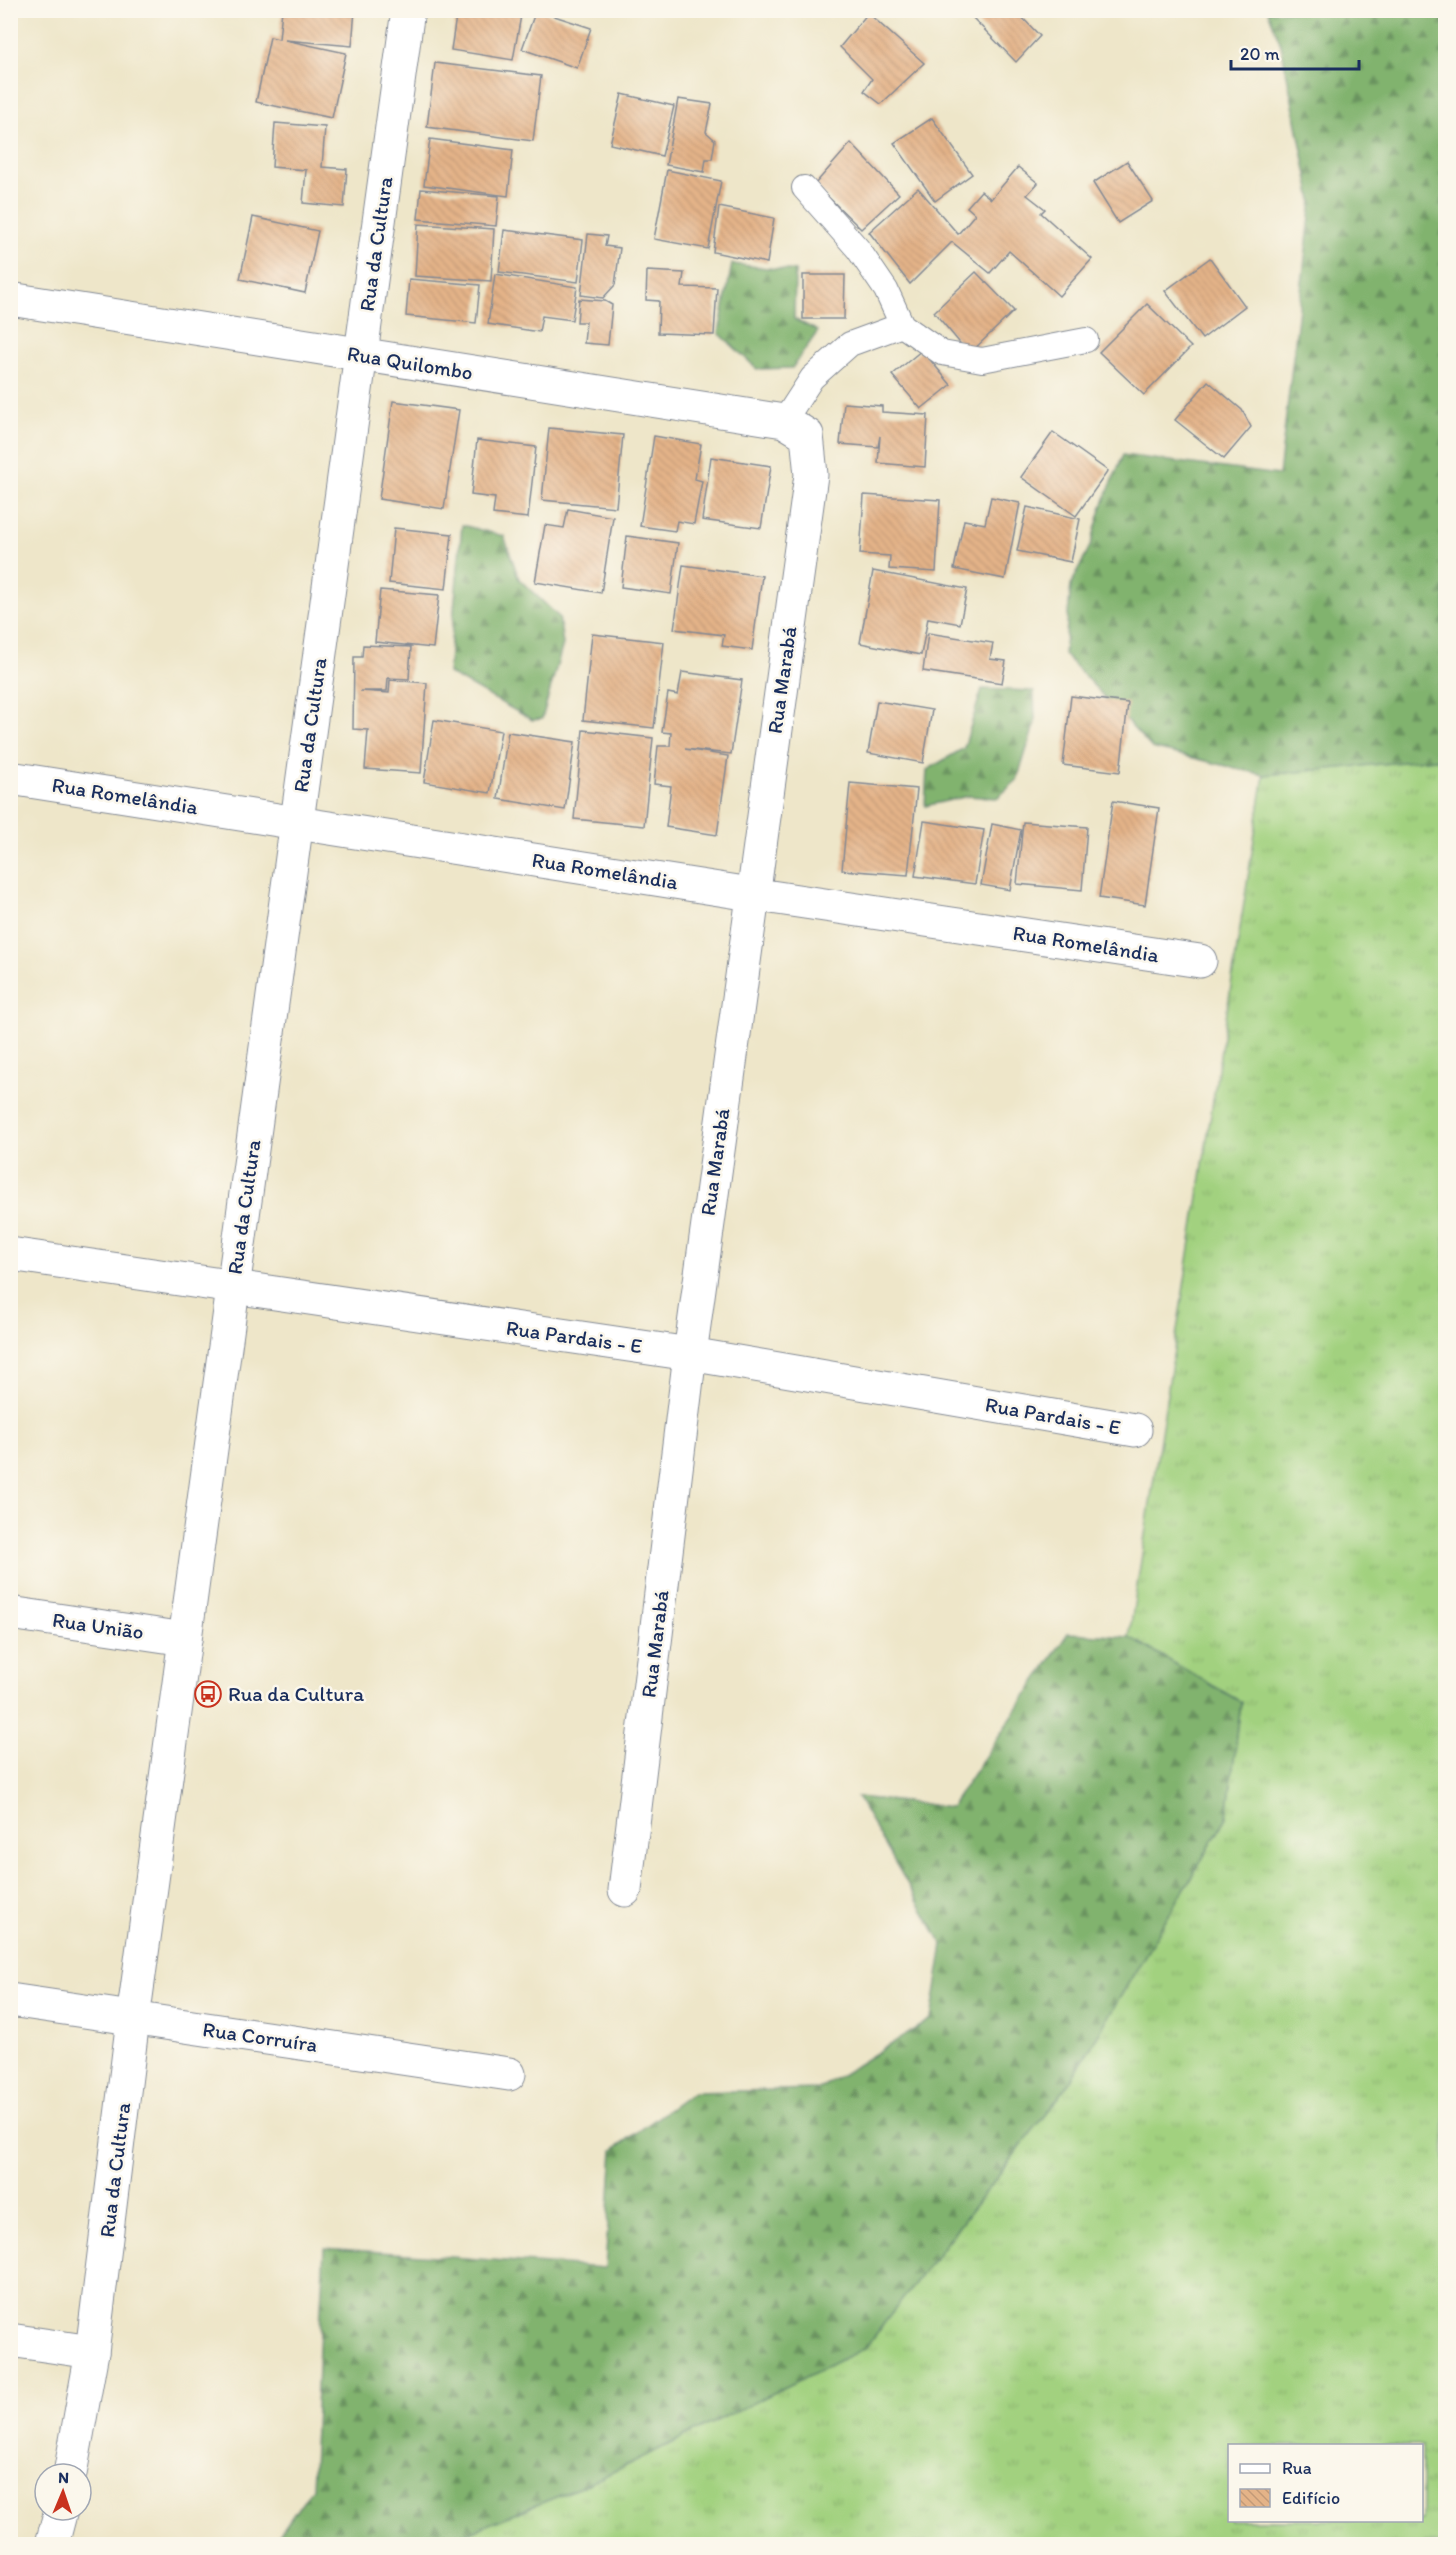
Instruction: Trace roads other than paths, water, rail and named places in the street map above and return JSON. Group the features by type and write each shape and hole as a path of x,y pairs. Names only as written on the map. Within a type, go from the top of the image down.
{"street":[{"name":"Rua da Cultura","path":"72,2462 92,2352 133,2019 408,10"},
{"name":"Rua Quilombo","path":"10,299 795,428"},
{"name":"Rua Marabá","path":"625,1890 690,1354 751,894 811,475 795,428"},
{"name":"Rua Romelândia","path":"10,778 751,894 1200,961"},
{"name":"Rua Pardais - E","path":"10,1254 690,1354 1135,1430"},
{"name":"Rua União","path":"10,1613 185,1639"},
{"name":"Rua Corruíra","path":"10,2000 509,2074"},
{"path":"10,2340 92,2352"},
{"path":"52,2544 58,2522"}],"lane":[{"path":"804,188 858,249 886,290 902,326 942,353 982,360 1086,340"},
{"path":"795,428 812,378 850,344 902,326"}],"place":[{"name":"Rua da Cultura","path":"208,1694"}]}
